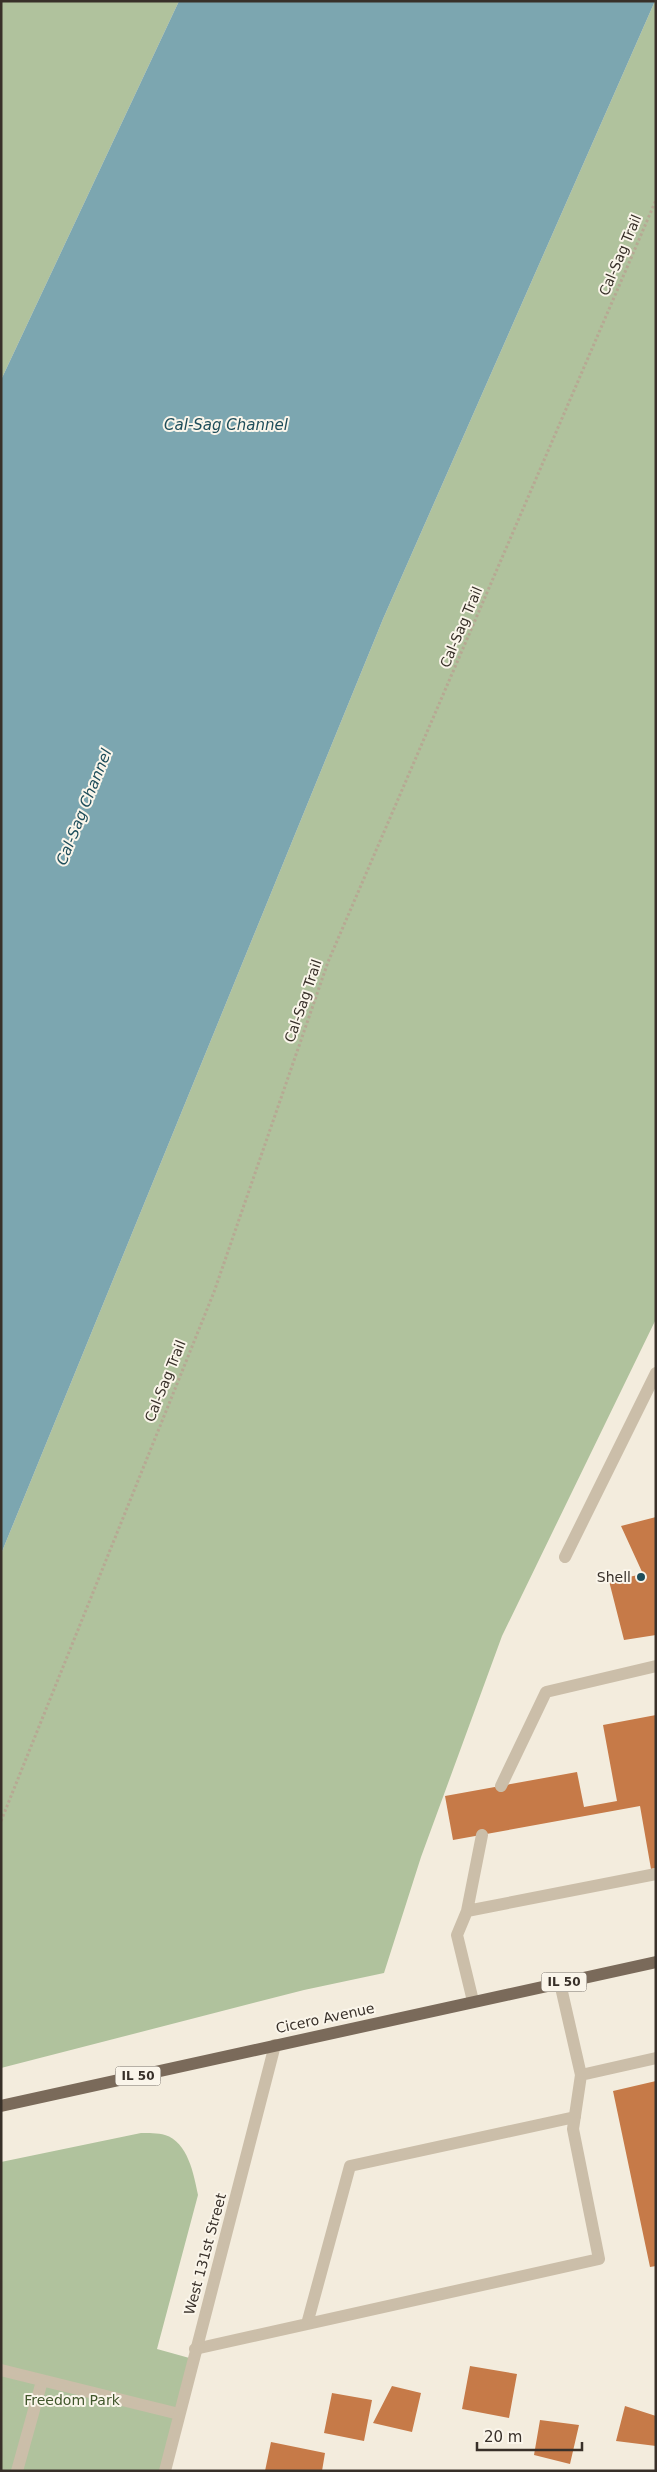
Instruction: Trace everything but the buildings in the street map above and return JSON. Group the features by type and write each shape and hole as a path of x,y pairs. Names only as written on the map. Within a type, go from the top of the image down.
{"main road":[{"name":"Cicero Avenue","path":"1,2106 656,1962"}],"street":[{"path":"565,1557 656,1373"},
{"path":"501,1786 546,1692 656,1666"},
{"path":"473,2002 457,1935 467,1911 482,1835"},
{"path":"467,1911 656,1874"},
{"path":"195,2350 599,2260 573,2128 581,2075 560,1983"},
{"name":"West 131st Street","path":"165,2471 275,2045"},
{"path":"581,2075 656,2058"},
{"path":"307,2324 350,2166 575,2117"},
{"path":"1,2370 179,2414"},
{"path":"17,2471 42,2381"}],"path":[{"name":"Cal-Sag Trail","path":"1,1821 214,1292 328,962 656,200"}],"green space":[{"path":"1,1 179,1 1,380"},
{"path":"655,1 656,1319 502,1636 421,1857 384,1973 304,1990 1,2068 1,1554 383,619"},
{"name":"Freedom Park","path":"141,2133 165,2135 179,2145 189,2160 198,2195 157,2349 193,2359 164,2471 1,2471 1,2162"}],"water":[{"name":"Cal-Sag Channel","path":"179,1 655,1 383,619 1,1554 1,380"}],"place":[{"name":"Shell","path":"641,1577"}]}
